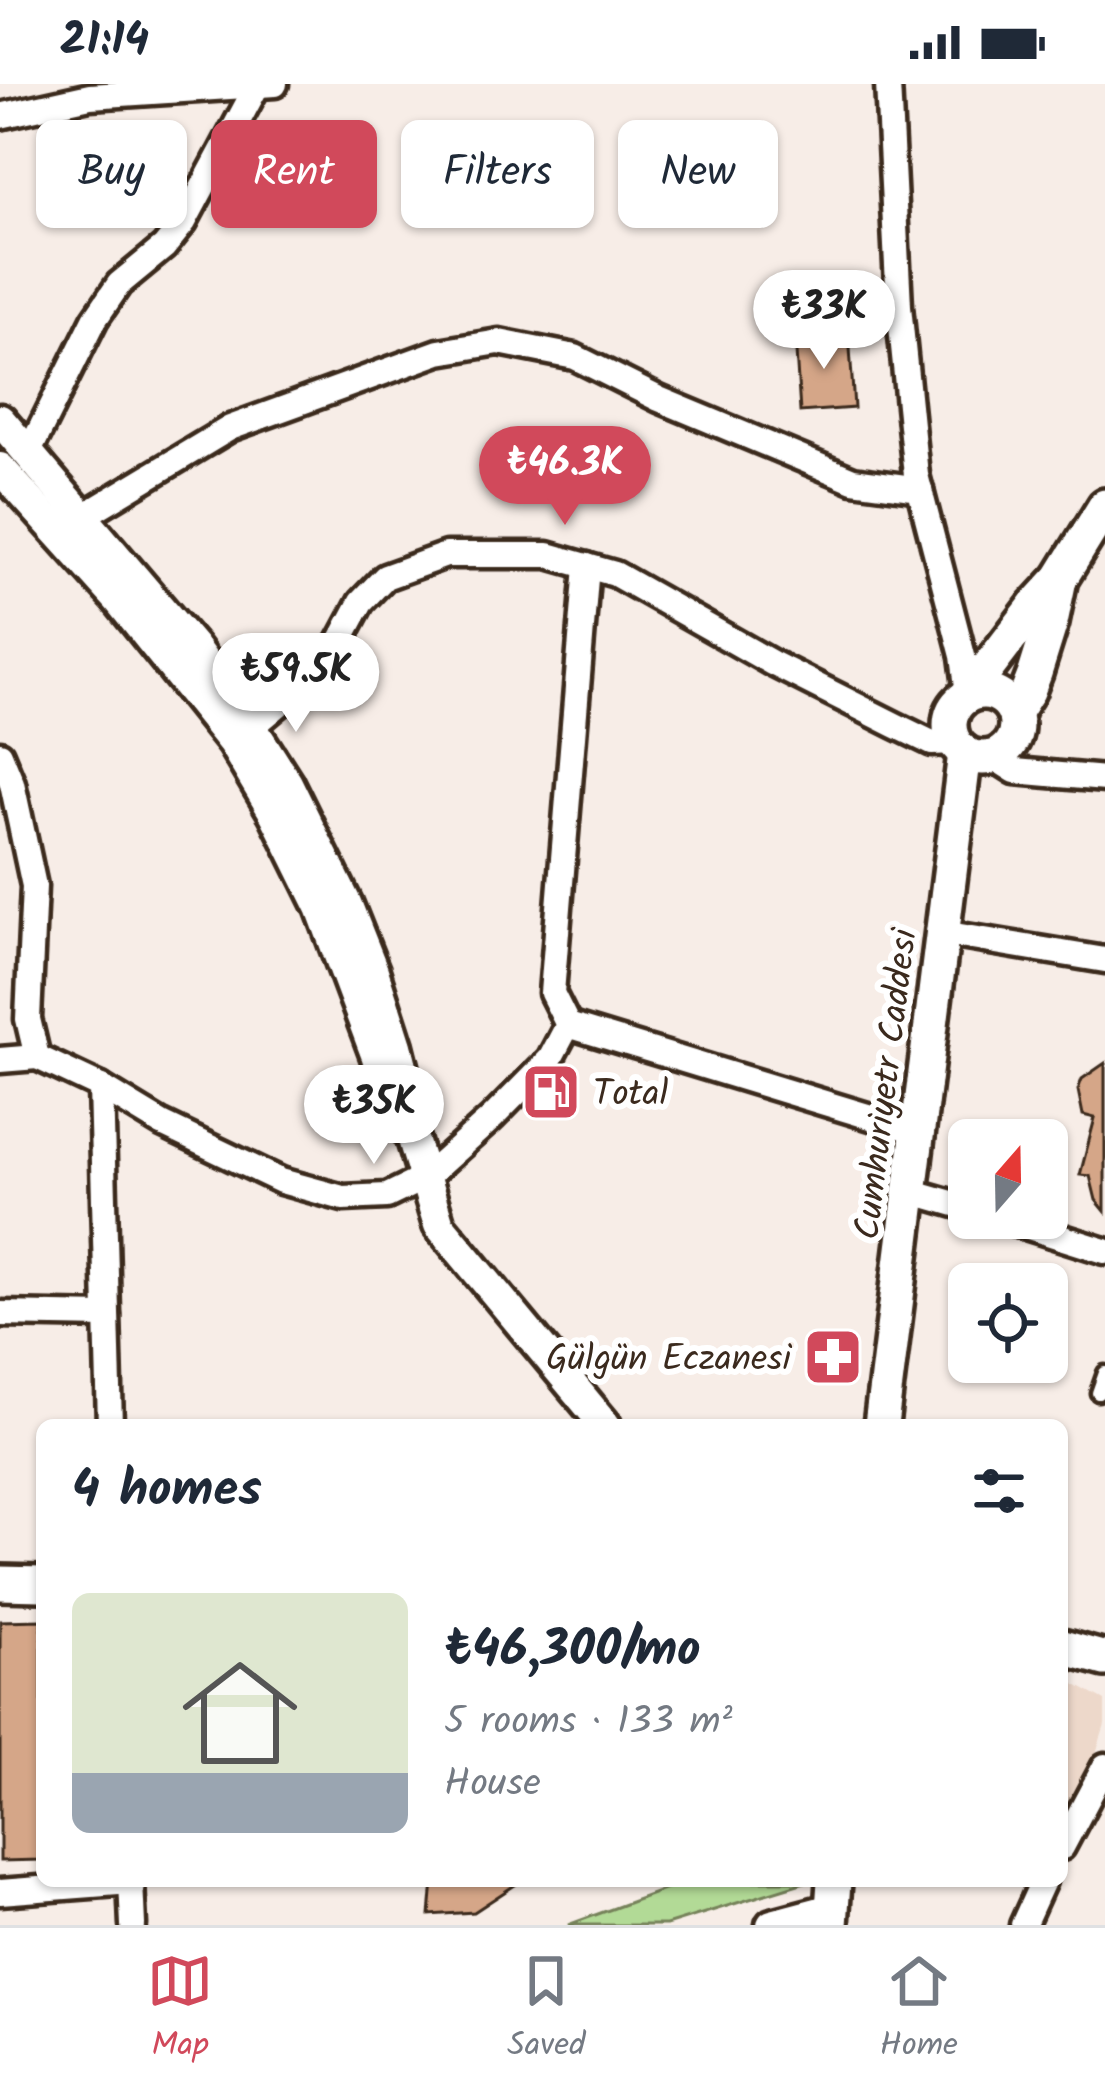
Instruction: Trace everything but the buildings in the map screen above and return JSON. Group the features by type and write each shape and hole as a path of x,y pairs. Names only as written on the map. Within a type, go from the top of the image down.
{"main road":[{"path":"968,694 990,692 1009,704 1015,735 1003,752 973,753 950,732 952,710 1060,579 1105,506"},
{"path":"1014,713 1035,673 1060,579"},
{"name":"Cumhuriyetr Caddesi","path":"882,1419 961,790 973,753"},
{"path":"0,1583 36,1584"},
{"path":"1068,1649 1105,1658"}],"street":[{"path":"0,116 90,96 274,84"},
{"path":"887,84 898,306 916,475 963,656 968,694"},
{"path":"28,454 95,319 119,284 164,247 184,222 257,85"},
{"path":"82,517 230,428 440,352 499,341 575,357 659,399 853,480 920,489"},
{"path":"0,420 194,648 243,735 321,907 377,1057 389,1108 412,1136 439,1225 600,1419"},
{"path":"0,468 243,735"},
{"path":"243,735 329,662 361,602 385,577 446,555 548,555 615,574 772,662 932,743 973,753 1015,771 1105,779"},
{"path":"587,566 552,993 568,1025 917,1131"},
{"path":"0,754 12,783 34,886 28,1019 37,1057"},
{"path":"942,933 1105,960"},
{"path":"0,1060 37,1057 281,1181 343,1198 387,1196 426,1177 492,1118 550,1059 568,1025"},
{"path":"101,1088 110,1419"},
{"path":"910,1191 948,1202"},
{"path":"1067,1239 1105,1251"},
{"path":"0,1315 106,1316"},
{"path":"1068,1836 1103,1775"},
{"path":"0,1892 59,1887"},
{"path":"131,1887 134,1925"},
{"path":"1023,1925 1040,1887"},
{"path":"772,1925 832,1905"}],"lane":[{"path":"1098,1393 1105,1373"}],"shaded area":[{"path":"1068,1680 1105,1701 1105,1725 1068,1833"}],"green space":[{"path":"672,1887 789,1887 666,1925 568,1925"}],"place":[{"name":"Total","path":"551,1092"},
{"name":"Gülgün Eczanesi","path":"833,1357"}]}
